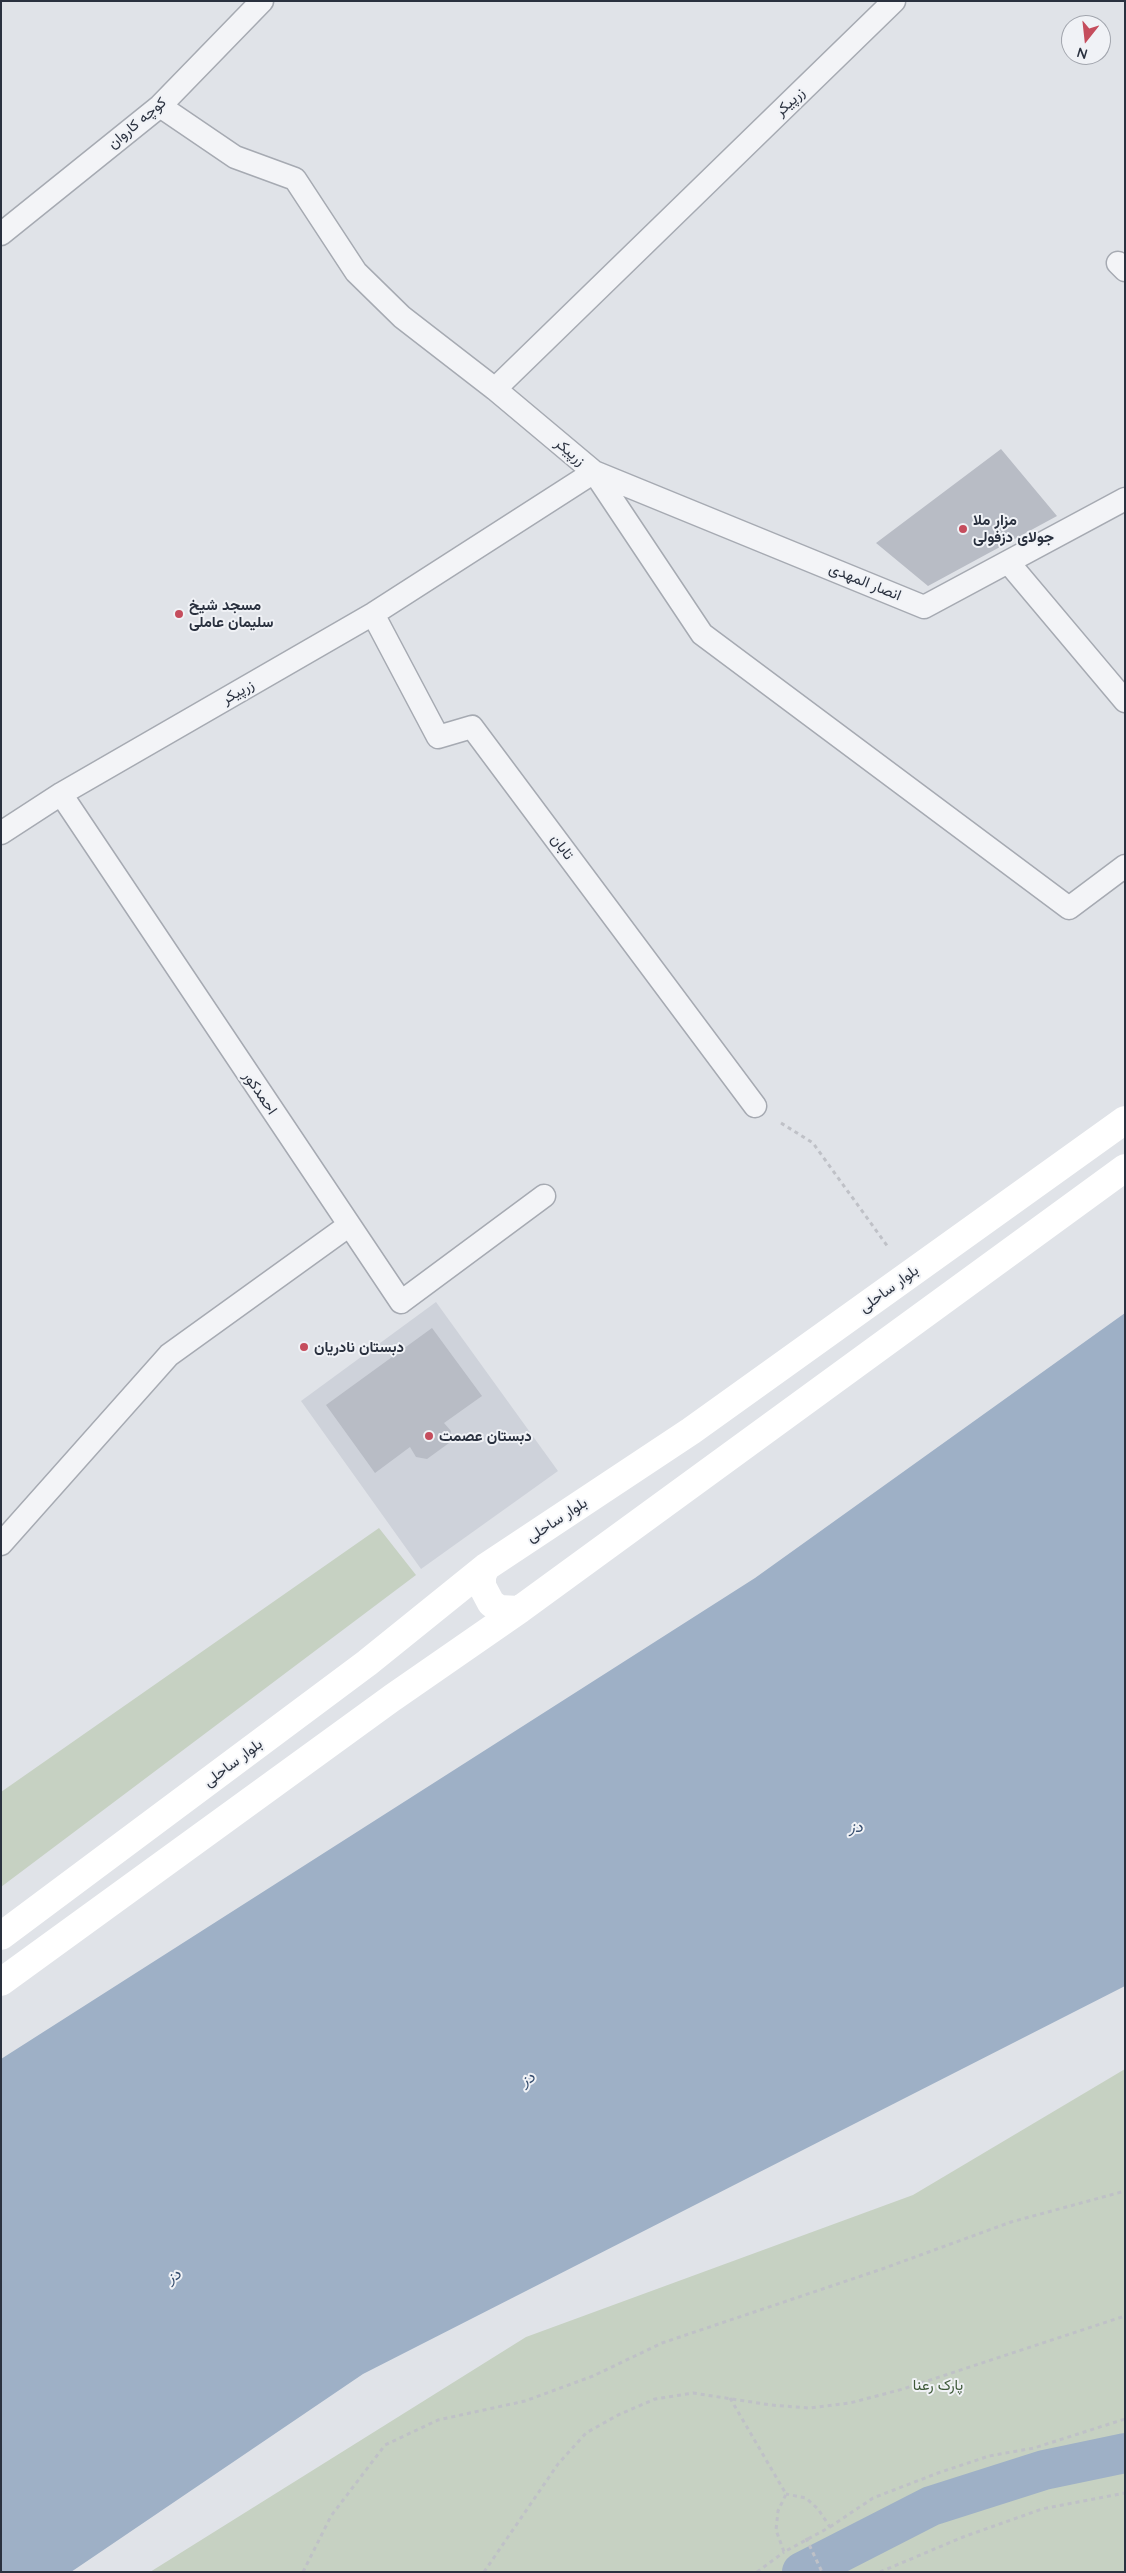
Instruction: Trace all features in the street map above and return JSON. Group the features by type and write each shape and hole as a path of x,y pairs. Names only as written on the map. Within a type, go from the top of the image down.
{"main road":[{"name":"بلوار ساحلی","path":"1,1936 359,1669 486,1566 691,1431 1125,1120"},
{"path":"1,1982 392,1698 519,1610 1125,1168"},
{"path":"486,1566 482,1576 482,1586 491,1603 499,1609 519,1610"}],"lane":[{"name":"کوچه کاروان","path":"1,234 160,106 262,1"},
{"name":"زرپیکر","path":"61,794 373,614 594,472 495,389 894,1"},
{"path":"160,106 235,158 295,179 356,272 402,317 495,389"},
{"path":"594,472 702,634 1069,908 1125,866"},
{"name":"انصار المهدی","path":"594,472 924,606 1125,499"},
{"path":"1008,562 1125,701"},
{"name":"تابان","path":"373,614 438,737 472,728 755,1106"},
{"path":"4,827 61,794"},
{"name":"احمدکور","path":"61,794 348,1226 401,1302 544,1196"},
{"path":"1,1544 8,1521 169,1355 348,1226"}],"path":[{"path":"755,1106 813,1142 908,1276"},
{"path":"303,2572 332,2516 385,2445 438,2420 526,2401 593,2376 662,2343 882,2269 1011,2222 1125,2191"},
{"path":"484,2572 558,2464 586,2433 655,2398 693,2393 771,2405 809,2408 850,2404 903,2389 1125,2316"},
{"path":"730,2398 786,2494 806,2498 818,2509 830,2527"},
{"path":"757,2572 784,2552 806,2538 830,2527 873,2498 989,2456 1034,2448 1125,2419"},
{"path":"880,2572 963,2536 1042,2509 1125,2493"},
{"path":"784,2552 776,2530 778,2511 786,2494"},
{"path":"806,2538 822,2572"}],"shaded area":[{"name":"دبستان عصمت","path":"436,1302 558,1471 421,1569 301,1401"}],"green space":[{"path":"379,1528 416,1575 1,1887 1,1792"},
{"name":"پارک رعنا","path":"1125,2069 1125,2572 150,2572 526,2337 913,2195"}],"water":[{"name":"دز","path":"1125,1313 1125,1986 363,2374 71,2572 1,2572 1,2059 755,1578"}],"building":[{"name":"مزار ملا جولای دزفولی","path":"1001,449 1057,516 928,586 876,543"},
{"path":"432,1328 482,1396 444,1423 451,1431 449,1443 427,1459 416,1457 410,1447 375,1473 326,1405"}],"waterway":[{"path":"802,2572 931,2506 1044,2470 1125,2453"}],"place":[{"name":"مزار ملا جولای دزفولی","path":"963,529"},
{"name":"مسجد شیخ سلیمان عاملی","path":"179,614"},
{"name":"دبستان نادریان","path":"304,1347"},
{"name":"دبستان عصمت","path":"429,1436"}]}
